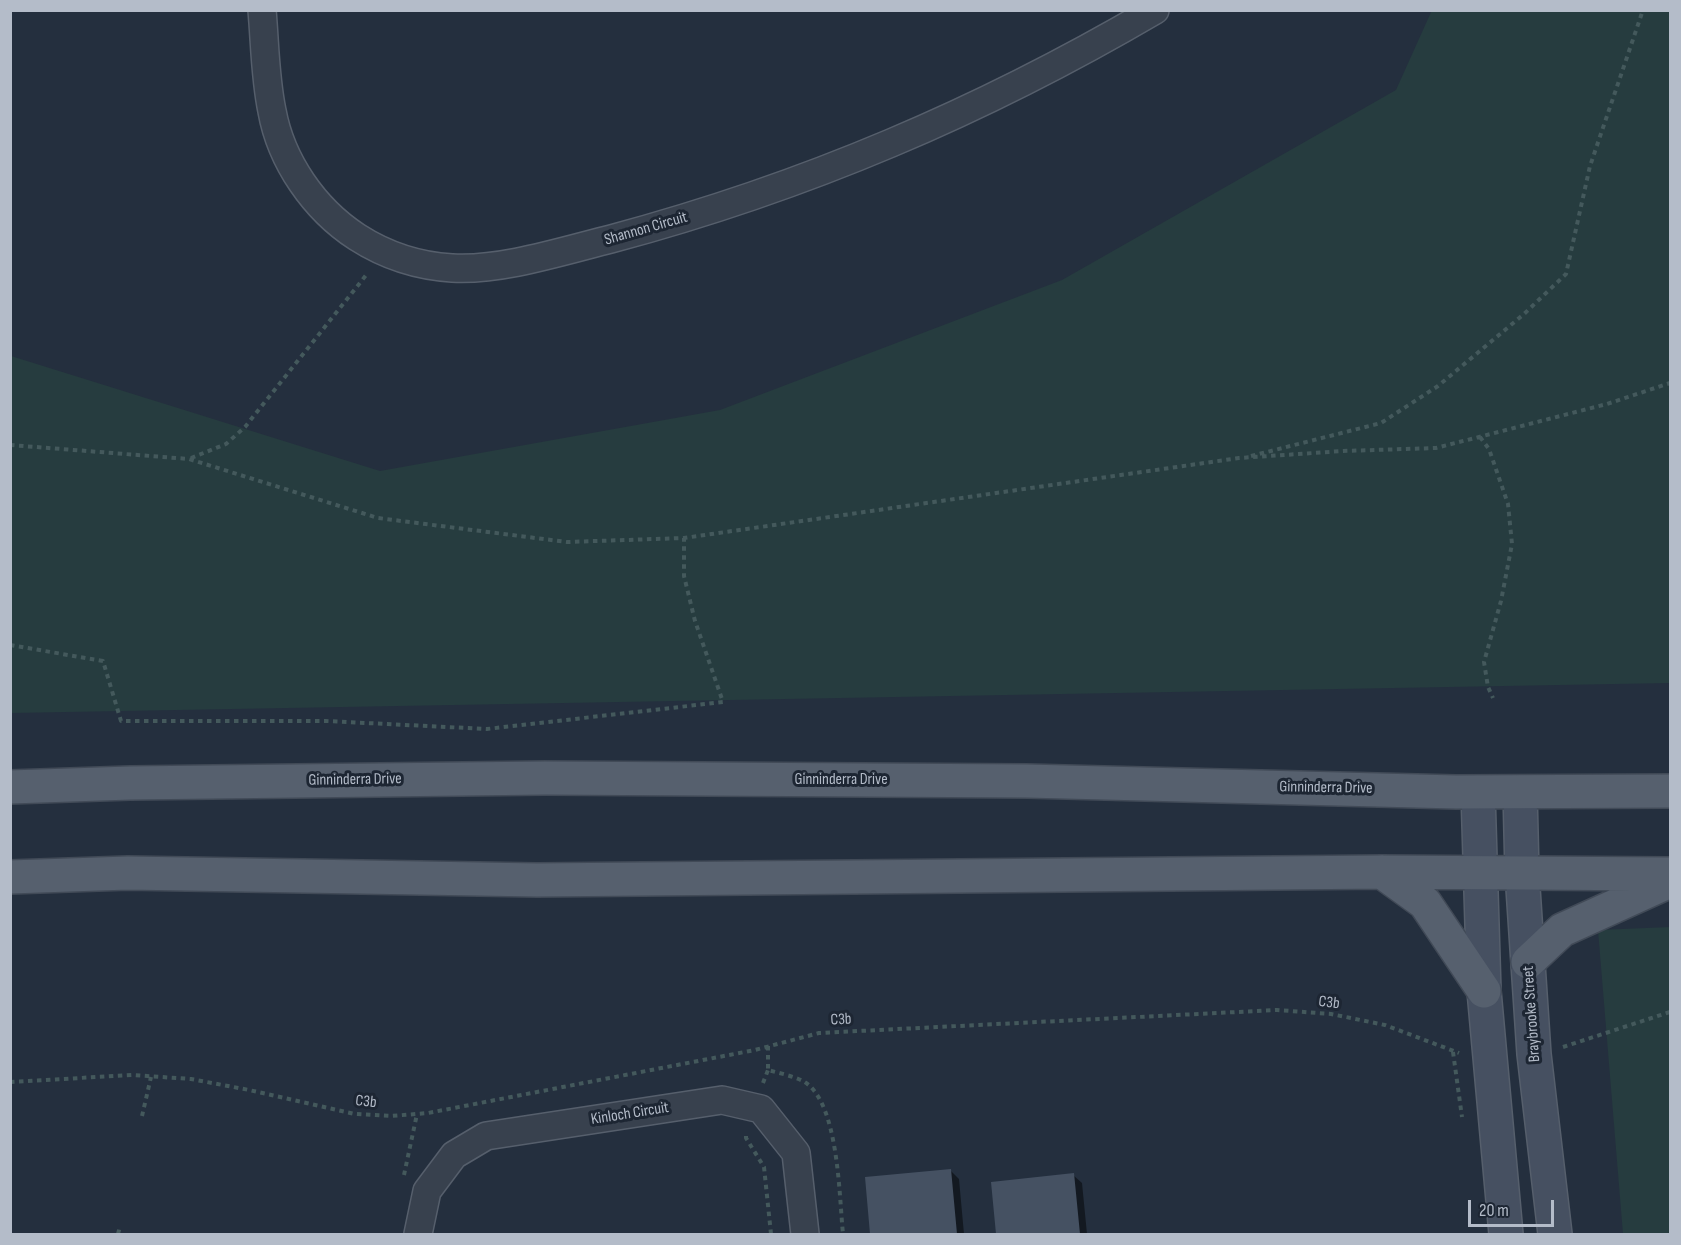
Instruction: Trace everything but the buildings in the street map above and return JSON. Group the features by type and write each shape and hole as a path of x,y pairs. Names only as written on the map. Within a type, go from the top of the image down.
{"main road":[{"name":"Ginninderra Drive","path":"10,787 130,783 545,778 1027,781 1478,792 1671,791"},
{"path":"1382,872 1425,903 1484,991"},
{"path":"10,877 128,873 537,880 1382,872 1671,874"},
{"path":"1528,962 1562,930 1671,881"}],"street":[{"name":"Shannon Circuit","path":"262,10 272,112 289,161 312,196 336,221 378,249 427,265 453,268 478,268 504,264 582,246 716,209 825,171 963,112 1046,72 1155,10"},
{"path":"1478,792 1484,991 1506,1234"},
{"name":"Braybrooke Street","path":"1520,792 1522,873 1534,1054 1555,1234"},
{"name":"Kinloch Circuit","path":"418,1234 427,1191 454,1155 486,1136 722,1100 761,1109 796,1153 805,1234"}],"path":[{"path":"1239,459 1382,423 1438,386 1524,314 1566,274 1590,166 1643,10"},
{"path":"189,459 226,444 245,427 373,267 378,249"},
{"path":"11,445 189,459 378,518 567,542 684,538 1239,459 1343,451 1436,448 1607,404 1671,383"},
{"path":"1480,437 1489,448 1508,504 1512,544 1501,601 1484,662 1488,687 1493,698"},
{"path":"10,645 103,661 122,721 326,721 488,729 723,702 695,621 684,576 684,538"},
{"name":"C3b","path":"10,1082 132,1075 191,1079 355,1114 391,1116 428,1113 755,1050 819,1033 1277,1010 1331,1014 1385,1025 1453,1052 1489,1061"},
{"path":"1534,1054 1575,1044 1671,1011"},
{"path":"142,1116 151,1077"},
{"path":"118,1234 120,1226"}],"green space":[{"path":"1432,10 1670,11 1670,683 11,713 11,356 380,471 720,410 1062,280 1396,90"},
{"path":"1670,927 1670,1234 1623,1234 1598,930"}]}
